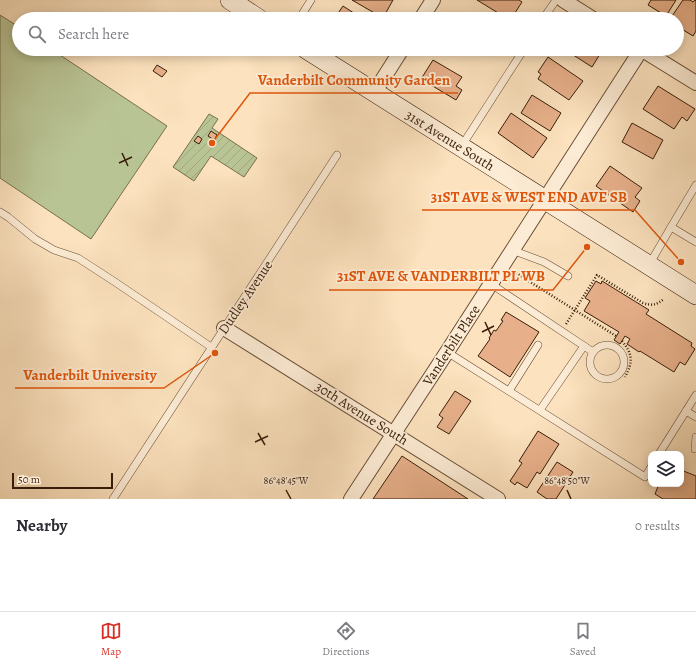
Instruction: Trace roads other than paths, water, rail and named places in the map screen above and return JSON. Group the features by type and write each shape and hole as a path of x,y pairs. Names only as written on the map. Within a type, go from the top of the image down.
{"main road":[{"path":"230,0 248,12"},
{"name":"31st Avenue South","path":"317,56 696,295"}],"street":[{"path":"425,12 433,0"},
{"path":"563,0 582,12"},
{"path":"374,93 398,56"},
{"name":"Vanderbilt Place","path":"351,499 491,284 637,56"},
{"path":"652,56 696,83"},
{"name":"30th Avenue South","path":"224,328 498,499"}],"lane":[{"path":"303,12 311,0"},
{"path":"548,12 556,0"},
{"path":"461,147 520,56"},
{"name":"Dudley Avenue","path":"113,499 211,347 277,250 337,155"},
{"path":"649,265 696,185"},
{"path":"0,212 35,239 54,250 78,258 211,347"},
{"path":"671,227 696,242"},
{"path":"512,250 544,262 568,276"},
{"path":"491,284 593,352"},
{"path":"508,391 538,345"},
{"path":"540,410 584,346"},
{"path":"605,346 611,346 618,350 623,360 622,375 608,379 603,379 596,375 592,371 590,363 593,352 599,347 605,346"},
{"path":"447,352 645,477 648,472"},
{"path":"661,451 696,395"},
{"path":"686,411 696,417"},
{"path":"694,449 696,437"}],"place":[{"name":"Vanderbilt Community Garden","path":"212,143"},
{"name":"31ST AVE & VANDERBILT PL WB","path":"587,247"},
{"name":"31ST AVE & WEST END AVE SB","path":"681,262"},
{"name":"Vanderbilt University","path":"215,353"}]}
